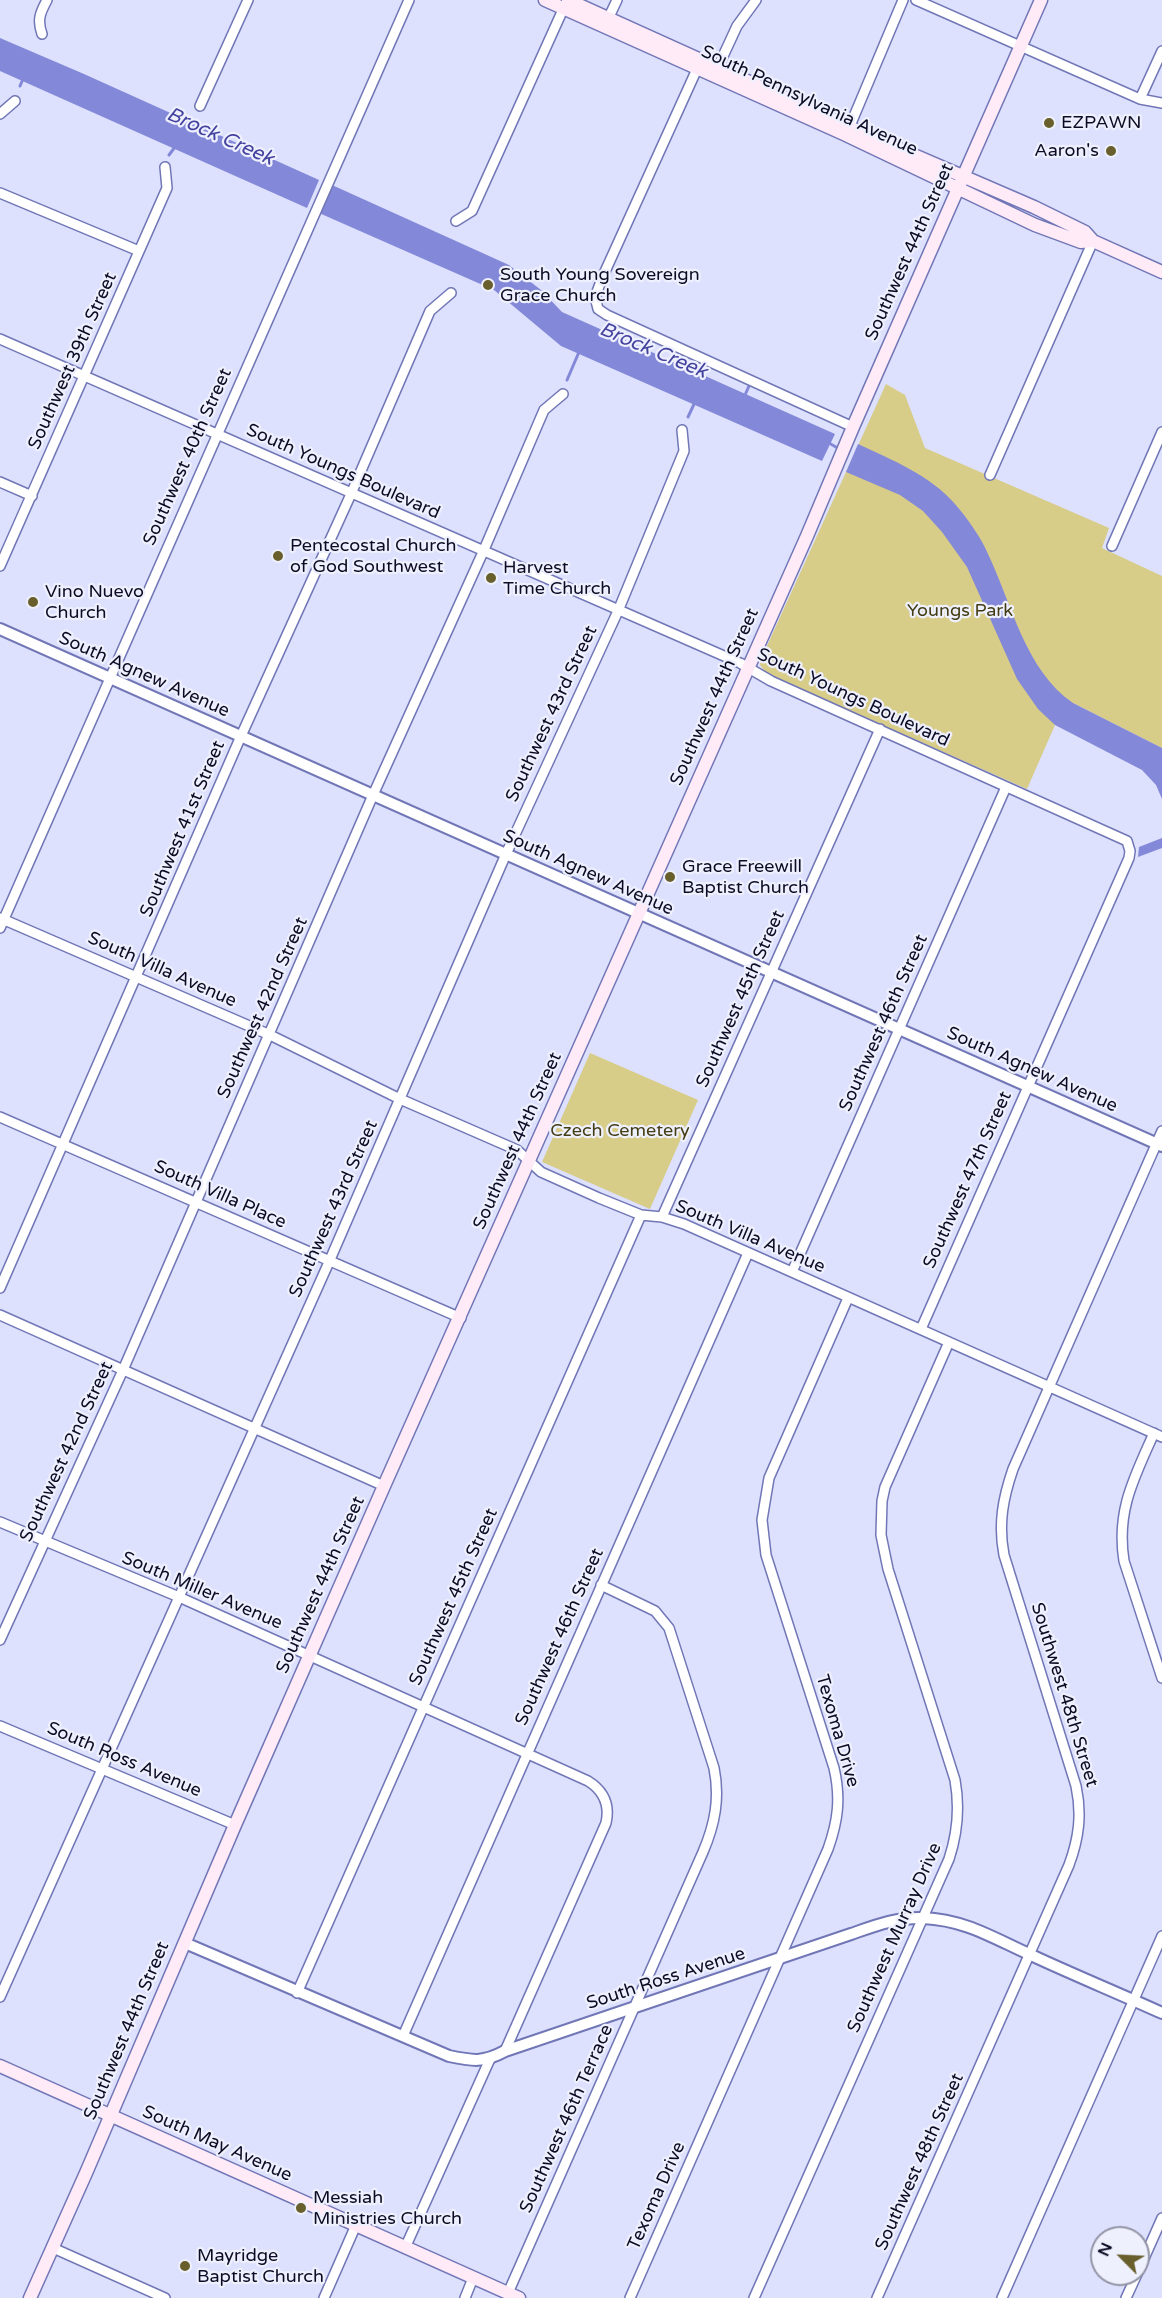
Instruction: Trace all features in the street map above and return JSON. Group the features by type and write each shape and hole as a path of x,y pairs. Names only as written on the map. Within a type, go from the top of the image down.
{"main road":[{"name":"South Pennsylvania Avenue","path":"545,0 566,3 608,19 718,67 958,189 1035,225 1081,242 1093,242 1162,272"},
{"name":"Southwest 44th Street","path":"30,2298 384,1486 461,1318 747,667 807,536 852,427 1041,0"},
{"name":"South Pennsylvania Avenue","path":"566,3 697,69 963,176 1085,232 1093,242"},
{"name":"South May Avenue","path":"0,2067 513,2296"}],"street":[{"path":"42,34 38,23 47,0"},
{"path":"200,106 248,0"},
{"name":"Southwest 40th Street","path":"1,922 409,0"},
{"path":"608,19 617,0"},
{"path":"756,0 738,26 718,67 697,69 595,297 598,309 607,315 852,427"},
{"path":"847,131 903,0"},
{"path":"916,0 1140,99 1162,103"},
{"path":"456,221 472,211 566,3"},
{"path":"1140,99 1162,51"},
{"path":"0,114 15,101"},
{"name":"Southwest 39th Street","path":"0,566 167,188 165,167"},
{"path":"0,193 139,251"},
{"path":"990,475 1093,242"},
{"name":"Southwest 41st Street","path":"0,1287 430,311 451,293"},
{"name":"South Youngs Boulevard","path":"0,339 747,667 771,681 1122,838 1130,846"},
{"name":"Southwest 42nd Street","path":"0,1640 123,1370 373,795 483,552 544,410 563,394"},
{"name":"Southwest 43rd Street","path":"0,1997 329,1262 506,854 618,611 684,451 682,430"},
{"path":"1112,546 1162,432"},
{"path":"0,482 32,496"},
{"name":"South Agnew Avenue","path":"0,629 898,1030 1159,1144"},
{"name":"Southwest 45th Street","path":"662,1217 880,729"},
{"name":"Southwest 46th Street","path":"792,1272 1006,786"},
{"name":"Southwest 47th Street","path":"921,1329 1129,858 1130,846"},
{"name":"South Villa Avenue","path":"1,922 270,1035 400,1099 517,1150 541,1172 640,1215 662,1217 684,1224 1158,1435"},
{"name":"South Villa Place","path":"0,1117 461,1318"},
{"name":"Southwest 48th Street","path":"878,2298 1072,1858 1080,1826 1076,1786 1008,1569 1001,1541 1001,1514 1008,1484 1049,1387 1159,1144 1162,1131"},
{"name":"Southwest 45th Street","path":"297,1993 640,1215"},
{"name":"Southwest 46th Street","path":"403,2036 748,1253"},
{"name":"Texoma Drive","path":"630,2298 781,1958 828,1849 837,1821 839,1799 834,1768 766,1555 762,1537 762,1506 774,1465 848,1298"},
{"path":"0,1315 384,1486"},
{"name":"Southwest Murray Drive","path":"754,2298 954,1843 958,1796 951,1764 883,1552 880,1517 890,1473 949,1342"},
{"path":"1158,1435 1126,1497 1122,1545 1124,1561 1162,1678"},
{"name":"South Miller Avenue","path":"0,1522 179,1597 310,1656 594,1785 603,1794 608,1809 604,1829 506,2051"},
{"name":"Southwest 46th Terrace","path":"513,2296 716,1817 717,1789 714,1768 669,1628 655,1611 601,1585"},
{"name":"South Ross Avenue","path":"0,1726 235,1825"},
{"name":"South Ross Avenue","path":"185,1943 297,1993 449,2056 474,2061 490,2059 506,2051 636,2006 884,1923 922,1918 978,1929 1162,2013"},
{"path":"1002,2298 1162,1936"},
{"path":"405,2248 490,2059"},
{"path":"1150,2246 1162,2218"},
{"path":"324,2298 356,2225"},
{"path":"53,2248 165,2298"},
{"path":"465,2298 473,2278"}],"green space":[{"name":"Youngs Park","path":"886,384 905,395 925,448 1109,528 1102,548 1162,576 1162,748 1073,703 1055,725 1027,789 767,674 760,665"},
{"name":"Czech Cemetery","path":"590,1053 698,1100 650,1209 542,1162"}],"water":[{"name":"Brock Creek","path":"0,38 319,180 307,208 0,71"},
{"name":"Brock Creek","path":"332,185 509,265 541,290 562,312 835,434 822,461 561,346 494,290 319,213"},
{"path":"858,444 922,476 955,504 982,541 1021,635 1043,673 1073,703 1162,748 1162,799 1156,785 1142,770 1055,725 1038,709 1017,679 967,567 942,532 923,511 900,495 846,472"},
{"path":"1162,838 1162,848 1138,857 1139,847"}],"waterway":[{"path":"20,86 23,79"},
{"path":"169,155 175,147"},
{"path":"606,336 612,324"},
{"path":"567,380 579,352"},
{"path":"745,395 749,386"},
{"path":"688,417 695,402"},
{"name":"Brock Creek","path":"829,443 841,450"}],"place":[{"name":"EZPAWN","path":"1049,123"},
{"name":"Aaron's","path":"1111,151"},
{"name":"South Young Sovereign Grace Church","path":"488,285"},
{"name":"Pentecostal Church of God Southwest","path":"278,556"},
{"name":"Harvest Time Church","path":"491,578"},
{"name":"Vino Nuevo Church","path":"33,602"},
{"name":"Grace Freewill Baptist Church","path":"670,877"},
{"name":"Messiah Ministries Church","path":"301,2208"},
{"name":"Mayridge Baptist Church","path":"185,2266"}]}
